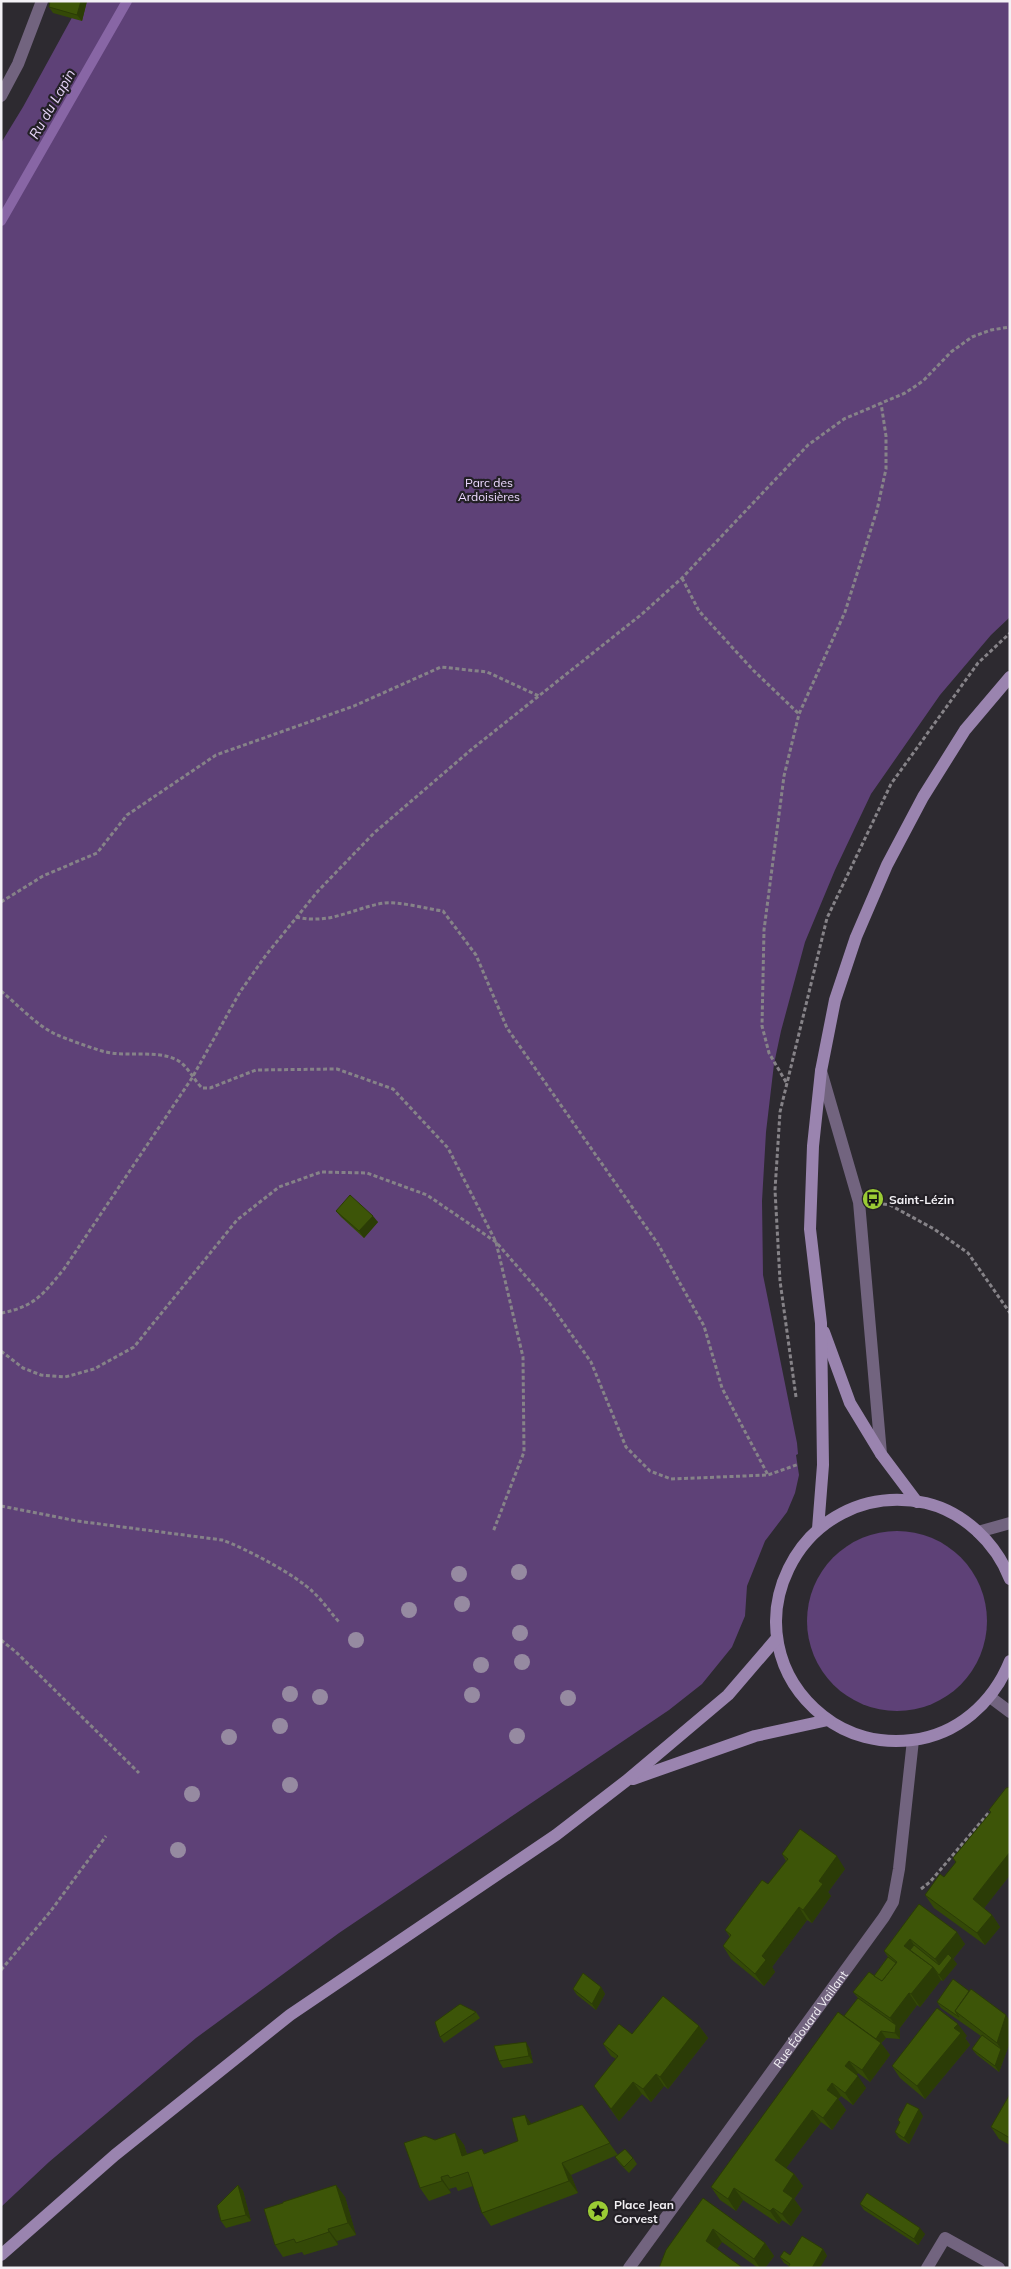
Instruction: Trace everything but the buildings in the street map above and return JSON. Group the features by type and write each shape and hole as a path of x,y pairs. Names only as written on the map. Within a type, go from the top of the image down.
{"main road":[{"path":"818,1529 824,1465 821,1323 810,1229 814,1146 821,1071 835,1000 856,937 887,865 923,797 965,730 1010,677"},
{"path":"821,1323 850,1403 881,1454 917,1502"},
{"path":"1010,1579 995,1551 978,1532 968,1523 944,1509 917,1502 890,1500 865,1504 840,1514 818,1529 799,1550 785,1574 778,1600 777,1638 786,1670 809,1704 841,1728 868,1738 883,1741 913,1740 928,1737 956,1726 980,1708 990,1697 1010,1662"},
{"path":"1,2255 115,2155 290,2015 556,1835 626,1781 728,1695 777,1638"},
{"path":"626,1781 755,1736 828,1720"}],"street":[{"path":"1,96 28,40 42,1"},
{"path":"821,1071 860,1202 881,1454"},
{"path":"978,1532 1010,1523"},
{"path":"990,1697 1010,1712"},
{"name":"Rue Édouard Vaillant","path":"629,2268 893,1902 899,1869 913,1740"},
{"path":"927,2268 945,2238 999,2268"}],"path":[{"path":"1,1312 30,1305 42,1296 59,1276 192,1078 240,992 296,917 345,862 374,833 472,749 642,614 682,578 808,445 844,419 905,393 923,381 951,352 972,337 991,330 1010,327"},
{"path":"786,1083 769,1053 762,1026 764,930 784,776 799,714 845,612 877,510 886,469 886,436 881,403"},
{"path":"682,578 699,611 753,670 799,714"},
{"path":"1,902 42,876 97,853 127,815 216,754 354,706 441,667 487,672 539,696"},
{"path":"296,917 308,920 332,918 386,903 443,911 476,955 507,1028 658,1244 704,1326 722,1388 768,1475"},
{"path":"1,991 54,1033 103,1051 126,1055 165,1056 178,1060 202,1088 210,1088 256,1070 337,1069 393,1090 448,1148 496,1242 523,1357 524,1452 493,1532"},
{"path":"1,1351 23,1368 41,1375 65,1377 94,1369 134,1346 237,1220 279,1187 321,1172 367,1172 427,1195 496,1242 550,1304 590,1362 626,1446 650,1471 671,1479 768,1475 805,1462"},
{"path":"860,1202 890,1205 934,1229 968,1253 1010,1313"},
{"path":"1,1506 77,1521 222,1540 237,1545 313,1591 339,1622"},
{"path":"1,1640 23,1659 139,1774"},
{"path":"884,1917 930,1882 992,1810"},
{"path":"1,1970 50,1912 106,1836"}],"green space":[{"name":"Parc des Ardoisières","path":"81,1 1010,1 1010,617 991,635 940,695 871,794 835,870 805,942 774,1064 766,1132 762,1201 763,1275 797,1443 798,1454 796,1455 799,1475 795,1493 787,1512 765,1541 747,1586 745,1616 732,1647 702,1684 669,1710 339,1933 196,2038 49,2162 1,2207 1,143"},
{"path":"888,1531 906,1531 940,1541 961,1557 977,1578 985,1603 987,1621 985,1639 977,1664 961,1685 940,1701 932,1704 906,1711 888,1711 854,1701 827,1678 817,1664 811,1647 807,1630 807,1612 817,1578 840,1551 854,1541 871,1535"}],"waterway":[{"name":"Ru du Lapin","path":"1,221 127,1"}],"place":[{"name":"Saint-Lézin","path":"873,1199"},
{"name":"Place Jean Corvest","path":"598,2211"}]}
